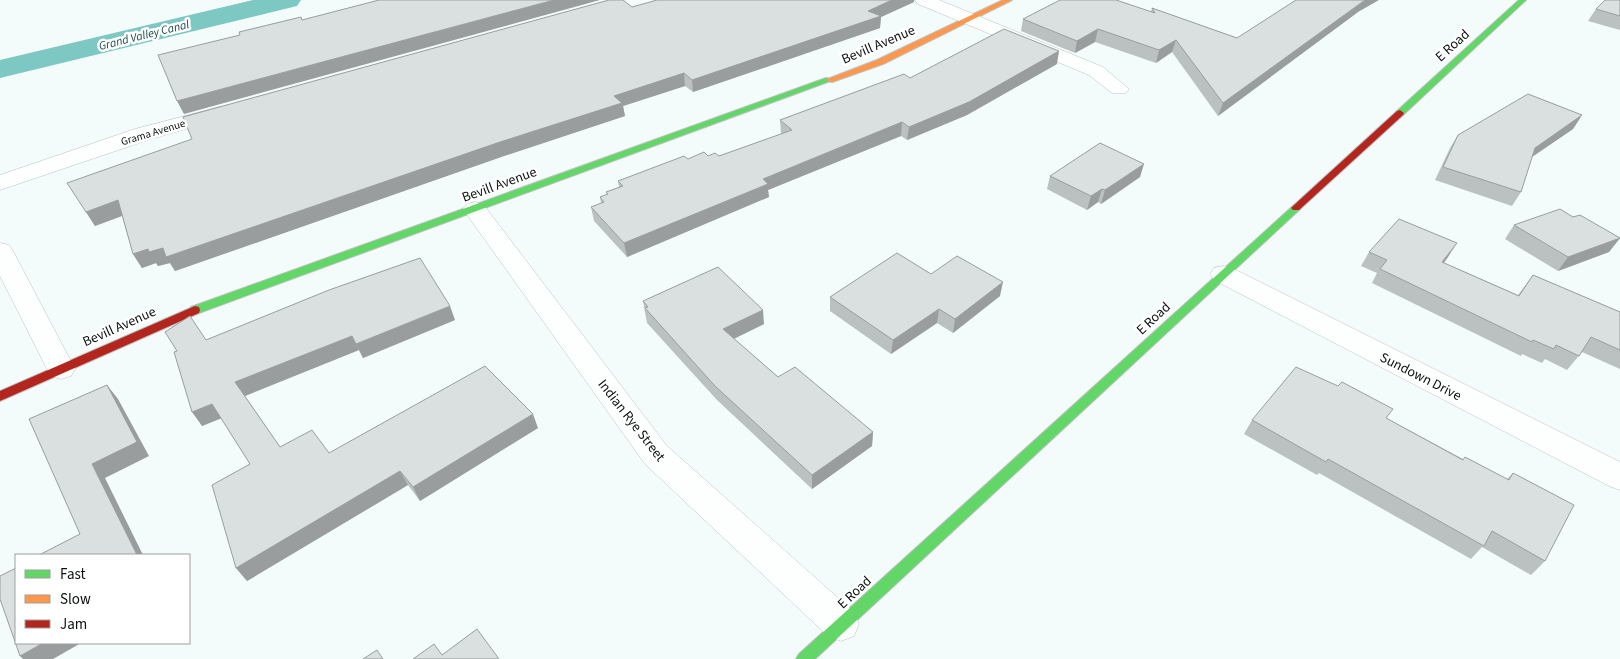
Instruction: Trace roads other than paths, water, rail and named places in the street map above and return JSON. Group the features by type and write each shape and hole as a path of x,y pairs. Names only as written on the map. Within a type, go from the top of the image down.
{"street":[{"path":"924,0 1096,71 1119,89"},
{"name":"Bevill Avenue","path":"0,396 171,319 880,62 1009,0"},
{"name":"E Road","path":"804,659 1523,0"},
{"name":"Grama Avenue","path":"0,183 143,134 238,108"},
{"name":"Indian Rye Street","path":"475,209 656,455 841,624"},
{"path":"0,251 60,369"},
{"name":"Sundown Drive","path":"1223,274 1620,477"}],"waterway":[{"name":"Grand Valley Canal","path":"0,69 287,0"}]}
